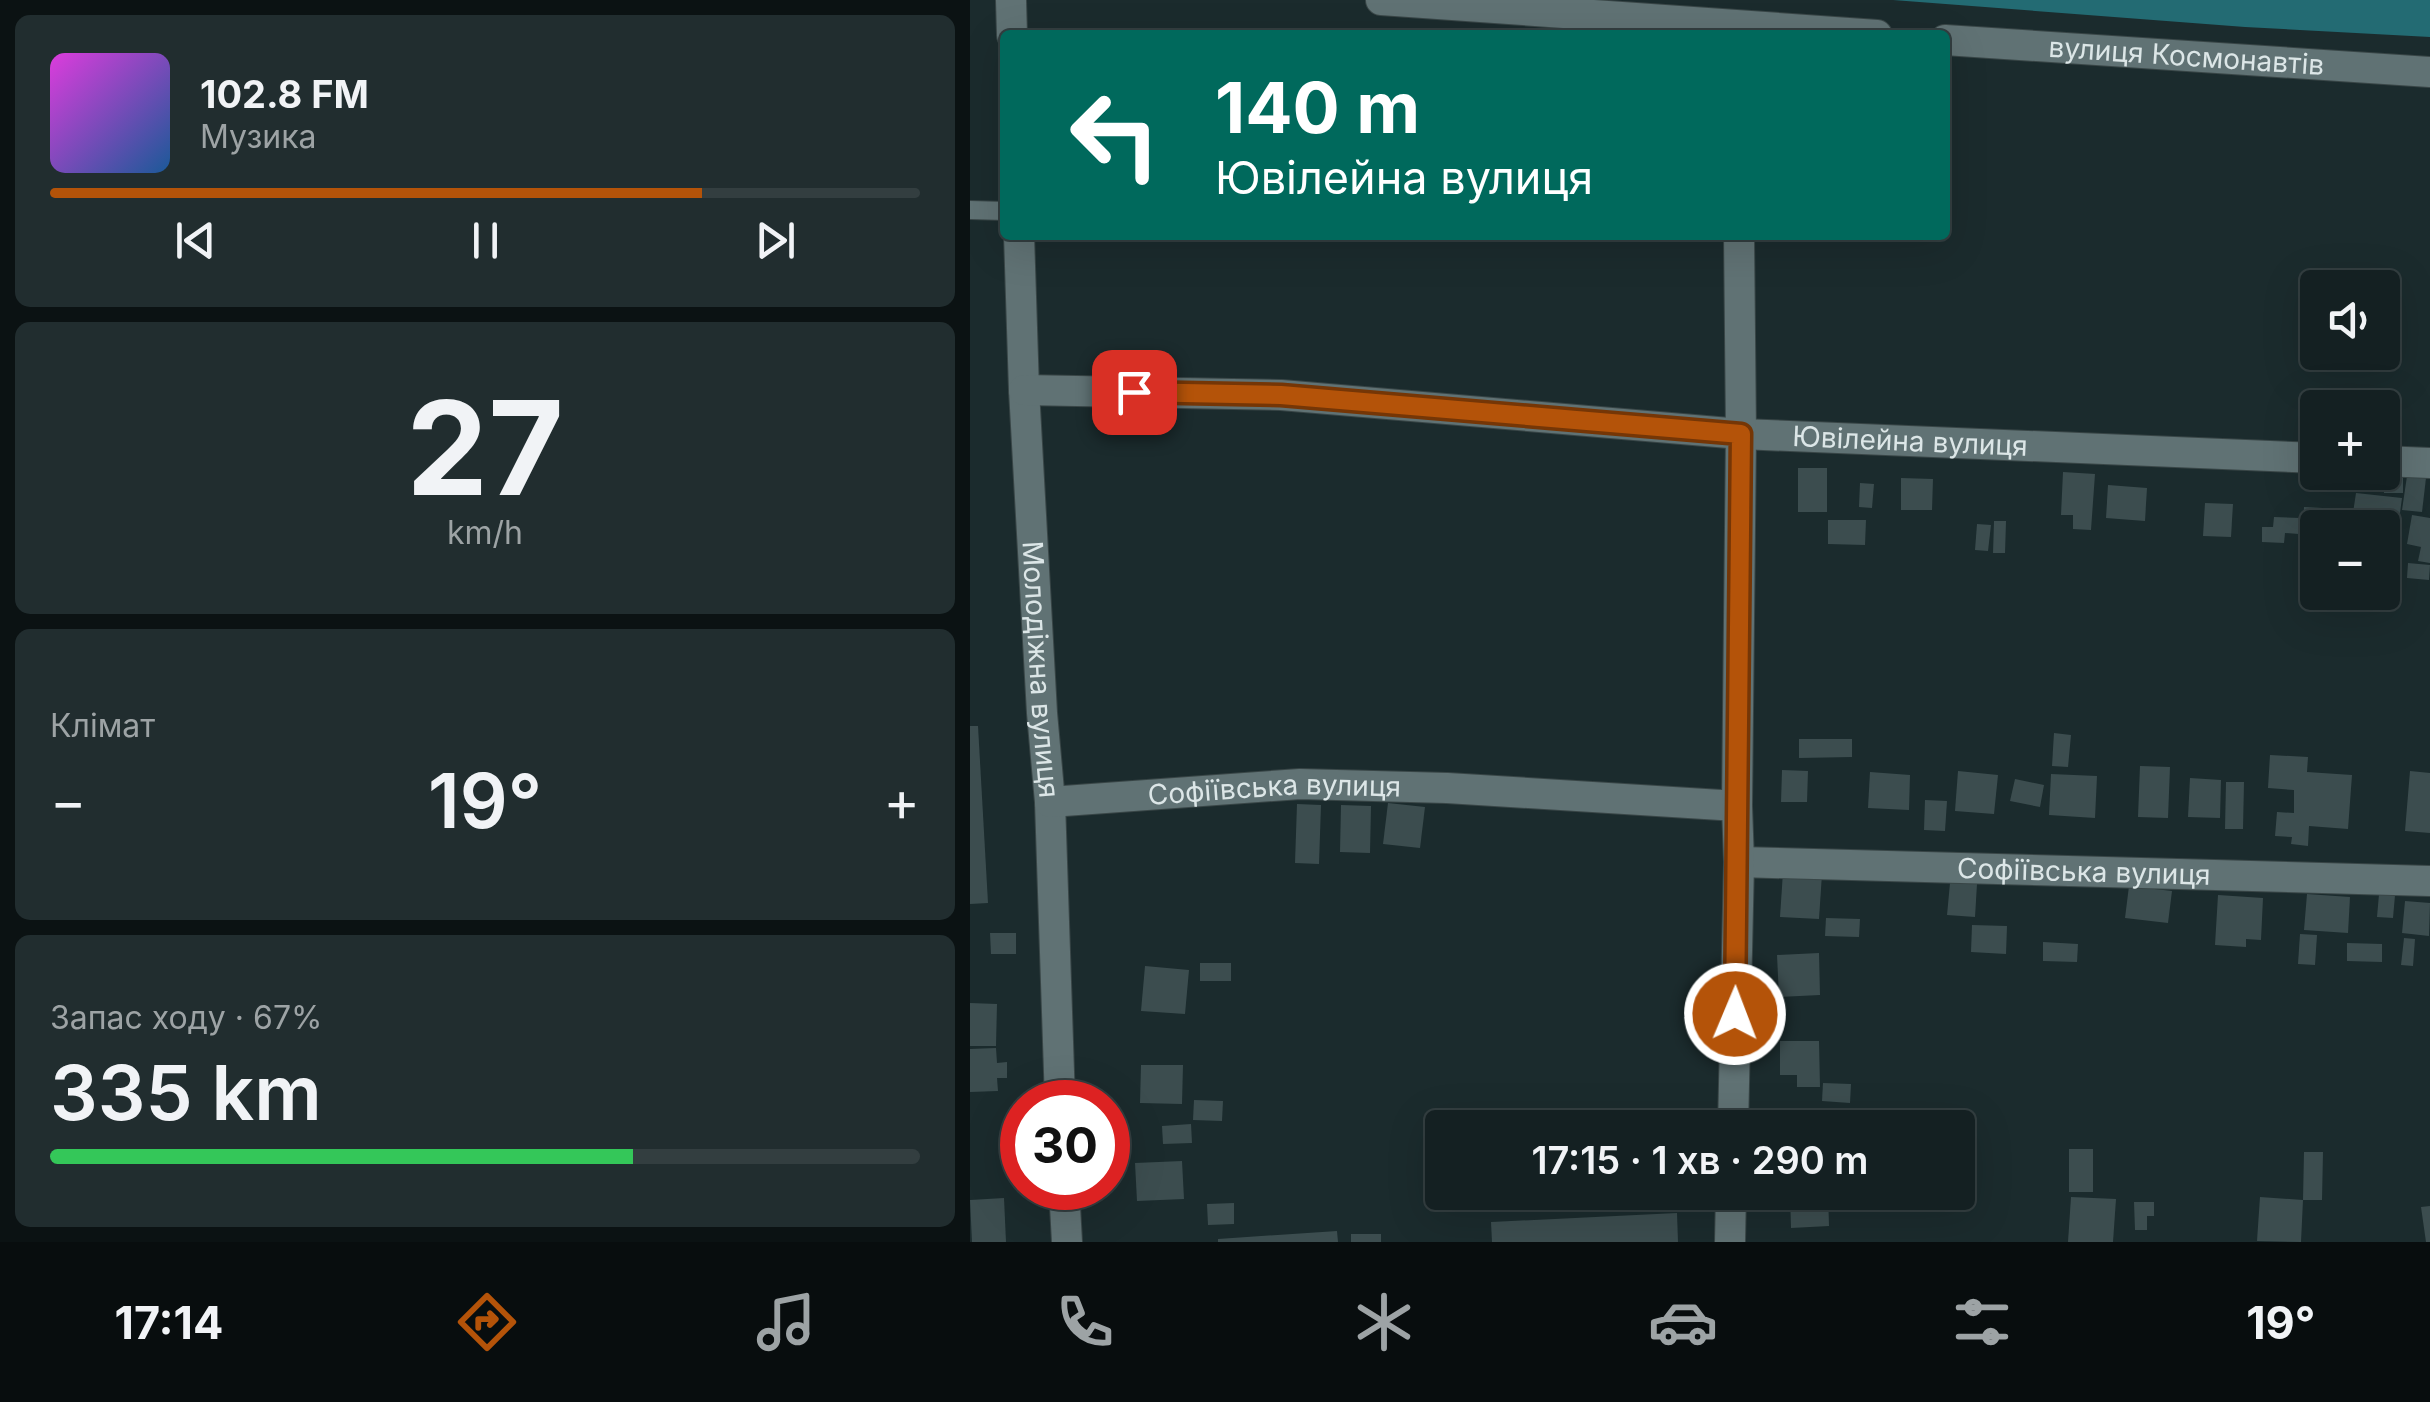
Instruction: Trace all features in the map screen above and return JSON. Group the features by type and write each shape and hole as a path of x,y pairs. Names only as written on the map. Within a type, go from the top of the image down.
{"street":[{"path":"1011,0 1012,30"},
{"path":"1380,0 1737,30"},
{"name":"вулиця Космонавтів","path":"1950,40 2430,72"},
{"name":"Молодіжна вулиця","path":"1019,240 1024,390 1050,802 1059,1080"},
{"path":"1733,1110 1741,434 1739,240"},
{"name":"Ювілейна вулиця","path":"1024,390 1281,395 1741,434 2300,457"},
{"path":"2400,462 2430,463"},
{"name":"Софіївська вулиця","path":"1050,802 1300,784 1446,788 1737,806"},
{"name":"Софіївська вулиця","path":"1738,862 2430,881"},
{"path":"1065,1210 1067,1242"},
{"path":"1730,1242 1731,1210"}],"lane":[{"path":"970,210 1000,212"}],"shaded area":[{"path":"1893,0 2430,0 2430,37 2245,27"}],"building":[{"path":"1798,468 1827,468 1827,512 1798,512"},
{"path":"2063,472 2095,474 2091,530 2073,529 2073,515 2061,515"},
{"path":"2407,476 2426,478 2422,512 2402,510"},
{"path":"2403,477 2403,493 2384,493 2400,490"},
{"path":"1901,478 1933,479 1932,510 1901,510"},
{"path":"1860,483 1874,484 1872,508 1859,507"},
{"path":"2108,485 2147,488 2145,521 2106,518"},
{"path":"2356,493 2402,498 2400,513 2353,510"},
{"path":"2205,503 2233,504 2231,537 2203,536"},
{"path":"2304,507 2341,509 2341,510 2304,510"},
{"path":"2412,515 2430,518 2430,563 2418,561 2421,547 2407,544"},
{"path":"2274,517 2300,518 2299,534 2285,533 2284,543 2262,542 2262,527 2273,527"},
{"path":"1828,520 1866,520 1865,545 1828,544"},
{"path":"1994,521 2006,521 2005,553 1993,553"},
{"path":"1977,524 1991,525 1988,551 1975,550"},
{"path":"2408,563 2430,565 2429,580 2407,578"},
{"path":"970,726 978,726 988,903 970,904"},
{"path":"2054,733 2071,735 2068,767 2052,766"},
{"path":"1799,739 1852,739 1852,757 1799,758"},
{"path":"2270,755 2308,757 2307,772 2352,775 2348,829 2309,826 2308,846 2291,844 2292,837 2275,836 2277,812 2294,813 2294,790 2268,788"},
{"path":"2140,766 2170,767 2168,818 2138,817"},
{"path":"1782,770 1808,771 1807,802 1781,802"},
{"path":"1958,771 1998,775 1994,814 1955,811"},
{"path":"2410,771 2430,773 2430,833 2405,831"},
{"path":"1870,772 1910,775 1909,810 1868,808"},
{"path":"2051,774 2097,776 2095,818 2049,815"},
{"path":"2190,778 2221,780 2220,818 2188,817"},
{"path":"2015,779 2044,785 2040,807 2010,801"},
{"path":"2226,782 2244,782 2243,829 2225,829"},
{"path":"1925,800 1947,801 1945,831 1924,830"},
{"path":"1388,803 1425,807 1420,848 1383,844"},
{"path":"1297,804 1321,805 1319,864 1295,863"},
{"path":"1341,805 1371,806 1370,853 1340,852"},
{"path":"1783,872 1822,874 1819,919 1780,917"},
{"path":"1950,883 1977,884 1975,917 1947,915"},
{"path":"2380,883 2396,884 2393,918 2377,917"},
{"path":"2129,886 2172,891 2168,923 2125,918"},
{"path":"2307,894 2350,897 2348,933 2304,930"},
{"path":"2218,895 2263,898 2261,940 2246,939 2246,947 2215,945"},
{"path":"2405,901 2430,903 2429,936 2402,933"},
{"path":"1826,918 1860,919 1859,937 1825,936"},
{"path":"1972,925 2007,926 2006,954 1971,952"},
{"path":"990,933 1016,933 1016,954 991,954"},
{"path":"2300,934 2317,935 2315,965 2298,964"},
{"path":"2404,938 2415,939 2413,966 2401,965"},
{"path":"2043,942 2078,944 2077,962 2043,961"},
{"path":"2347,943 2382,944 2382,962 2347,961"},
{"path":"1819,953 1820,995 1779,997 1777,955"},
{"path":"1200,963 1231,963 1231,981 1200,981"},
{"path":"1145,966 1189,970 1185,1014 1141,1011"},
{"path":"970,1003 997,1004 996,1046 970,1046"},
{"path":"1780,1041 1819,1041 1820,1087 1797,1087 1797,1075 1780,1075"},
{"path":"996,1048 997,1063 1007,1062 1007,1078 997,1078 998,1091 970,1092 970,1049"},
{"path":"1141,1065 1183,1065 1182,1104 1140,1103"},
{"path":"1823,1083 1851,1084 1850,1103 1822,1101"},
{"path":"1194,1100 1223,1101 1222,1121 1193,1120"},
{"path":"1191,1124 1192,1143 1163,1144 1162,1126"},
{"path":"2069,1149 2093,1149 2093,1192 2069,1192"},
{"path":"2304,1152 2323,1152 2322,1200 2303,1200"},
{"path":"1182,1161 1184,1199 1137,1201 1135,1163"},
{"path":"2071,1197 2116,1199 2113,1242 2068,1242"},
{"path":"2260,1197 2303,1200 2301,1242 2257,1241"},
{"path":"1000,1198 1006,1242 972,1242 970,1200"},
{"path":"2134,1202 2154,1202 2154,1216 2147,1216 2147,1230 2135,1230"},
{"path":"1234,1203 1234,1224 1208,1225 1207,1204"},
{"path":"2430,1206 2430,1242 2426,1242 2421,1207"},
{"path":"1790,1210 1829,1210 1829,1226 1791,1228"},
{"path":"1677,1213 1678,1242 1492,1242 1491,1222"},
{"path":"1337,1231 1338,1242 1218,1242 1218,1239"},
{"path":"1351,1234 1381,1234 1381,1242 1351,1242"}],"route":[{"path":"1134,392 1281,395 1741,434 1735,1014"}]}
